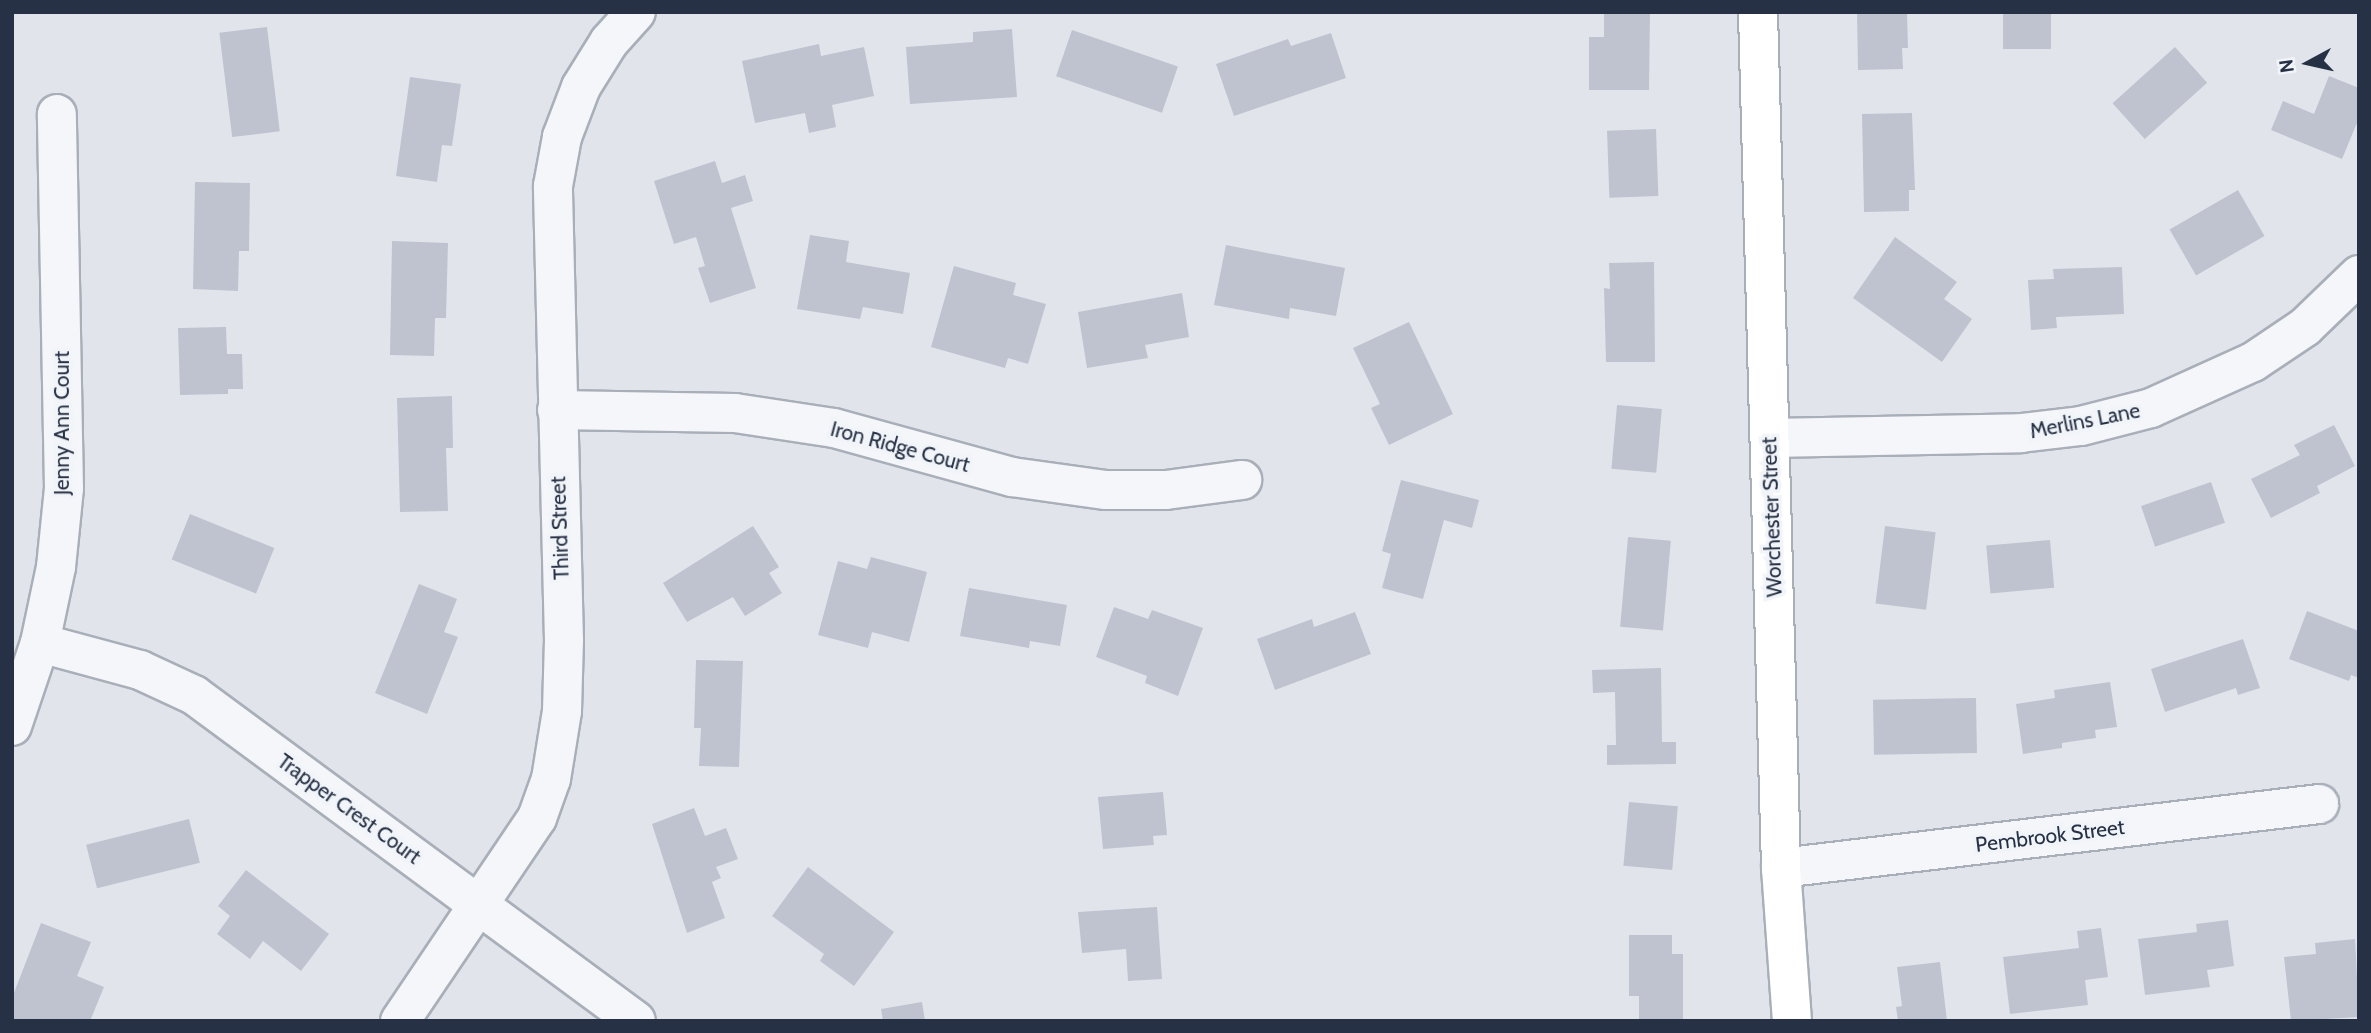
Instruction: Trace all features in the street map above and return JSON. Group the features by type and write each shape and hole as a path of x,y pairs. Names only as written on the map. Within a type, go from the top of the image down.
{"street":[{"name":"Third Street","path":"400,1021 537,818 551,779 562,711 564,641 553,186 562,137 581,87 609,42 636,12"},
{"name":"Worchester Street","path":"1758,12 1781,868 1792,1021"},
{"name":"Jenny Ann Court","path":"12,726 40,643 56,567 64,488 57,114"},
{"name":"Merlins Lane","path":"1770,438 2021,433 2081,426 2151,408 2253,362 2305,327 2359,275"},
{"name":"Iron Ridge Court","path":"557,410 735,413 834,428 1012,477 1107,490 1166,490 1242,480"},
{"name":"Trapper Crest Court","path":"40,643 141,670 194,695 636,1021"},
{"name":"Pembrook Street","path":"1781,868 2319,804"}],"building":[{"path":"1604,12 1650,12 1649,90 1589,90 1589,37 1604,37"},
{"path":"1857,12 1907,12 1908,48 1902,48 1903,69 1858,70"},
{"path":"2003,12 2051,12 2051,49 2003,49"},
{"path":"267,27 280,131 232,137 219,33"},
{"path":"1012,29 1017,97 910,104 906,47 973,42 973,32"},
{"path":"1072,30 1178,66 1162,113 1056,76"},
{"path":"1331,33 1346,78 1234,116 1216,64 1288,39 1291,46"},
{"path":"819,44 821,56 864,47 874,96 832,105 836,127 809,133 805,113 755,123 742,61"},
{"path":"2175,47 2207,83 2145,139 2113,103"},
{"path":"2329,76 2359,88 2359,118 2342,159 2271,130 2283,101 2314,114"},
{"path":"410,77 461,84 452,146 442,145 437,182 396,176"},
{"path":"1912,113 1915,190 1909,190 1909,211 1864,212 1862,114"},
{"path":"1656,129 1658,196 1609,198 1607,131"},
{"path":"715,161 722,183 745,175 753,201 731,208 756,288 710,303 698,268 705,266 696,237 674,244 654,181"},
{"path":"195,182 250,183 249,251 239,251 238,291 193,289"},
{"path":"2238,190 2264,236 2196,275 2170,230"},
{"path":"810,235 849,241 846,262 910,273 903,314 863,307 860,319 797,309"},
{"path":"1895,237 1957,282 1944,299 1972,319 1942,362 1853,298"},
{"path":"392,241 448,243 446,318 435,318 434,356 390,355"},
{"path":"1226,245 1345,268 1336,316 1290,308 1289,319 1214,305"},
{"path":"1654,262 1655,362 1606,362 1604,288 1610,289 1609,263"},
{"path":"954,266 1016,283 1013,295 1046,304 1028,364 1008,358 1005,368 931,347"},
{"path":"2122,267 2124,314 2056,317 2057,328 2031,330 2028,280 2054,279 2053,269"},
{"path":"1182,293 1189,337 1145,345 1148,358 1087,368 1078,312"},
{"path":"1409,322 1453,414 1389,445 1371,408 1380,404 1353,348"},
{"path":"226,327 227,354 242,354 243,389 228,389 228,394 180,395 178,328"},
{"path":"452,396 453,448 446,448 448,511 400,512 397,398"},
{"path":"1617,405 1662,409 1656,473 1611,469"},
{"path":"2334,425 2355,466 2317,486 2320,493 2271,518 2251,479 2300,455 2294,445"},
{"path":"1401,480 1479,500 1472,528 1444,520 1423,599 1382,588 1391,554 1382,551"},
{"path":"2211,482 2225,523 2155,547 2141,506"},
{"path":"190,514 274,548 256,594 172,559"},
{"path":"753,526 779,567 769,573 782,593 745,616 733,597 687,622 663,583"},
{"path":"1885,526 1936,532 1926,610 1875,603"},
{"path":"1628,537 1671,541 1663,630 1620,627"},
{"path":"2050,540 2054,588 1990,593 1986,546"},
{"path":"871,557 927,572 909,642 872,632 868,648 818,635 838,561 867,569"},
{"path":"419,584 457,599 444,632 458,637 427,714 375,693"},
{"path":"969,588 1067,605 1060,646 1030,641 1029,648 960,636"},
{"path":"1114,607 1148,619 1152,610 1203,628 1178,696 1145,683 1147,676 1096,657"},
{"path":"2307,611 2359,631 2359,678 2351,675 2349,681 2289,659"},
{"path":"1355,612 1371,654 1275,690 1257,639 1312,619 1314,627"},
{"path":"2243,639 2260,688 2238,695 2236,688 2165,712 2151,669"},
{"path":"696,660 743,661 739,767 699,766 701,728 694,728"},
{"path":"1661,668 1662,742 1676,742 1676,764 1607,765 1607,745 1616,745 1615,692 1593,693 1592,670"},
{"path":"2110,682 2117,727 2095,730 2096,738 2062,743 2062,748 2023,754 2016,704 2055,698 2054,690"},
{"path":"1976,698 1977,753 1874,755 1873,700"},
{"path":"1163,792 1167,835 1153,836 1154,845 1103,849 1098,797"},
{"path":"1629,802 1678,806 1672,870 1623,866"},
{"path":"694,808 705,836 726,828 738,859 716,867 721,878 712,882 725,918 687,933 652,824"},
{"path":"189,819 200,863 97,888 86,845"},
{"path":"808,867 894,932 854,986 820,961 824,954 772,916"},
{"path":"246,870 329,934 301,971 263,941 250,959 217,934 230,916 218,906"},
{"path":"1157,907 1162,979 1128,981 1126,949 1082,953 1078,912"},
{"path":"2228,920 2234,966 2207,970 2210,987 2145,995 2138,939 2197,932 2196,924"},
{"path":"41,923 91,942 77,976 104,987 90,1021 12,1021 12,998"},
{"path":"2101,928 2108,977 2085,980 2088,1005 2010,1014 2003,957 2079,948 2077,931"},
{"path":"1629,935 1672,935 1672,954 1683,954 1683,1021 1639,1021 1639,996 1629,996"},
{"path":"2355,939 2359,1017 2291,1021 2284,957 2316,954 2315,943"},
{"path":"1940,962 1947,1021 1898,1021 1896,1007 1902,1006 1897,967"},
{"path":"922,1002 925,1021 883,1021 881,1009"}]}
